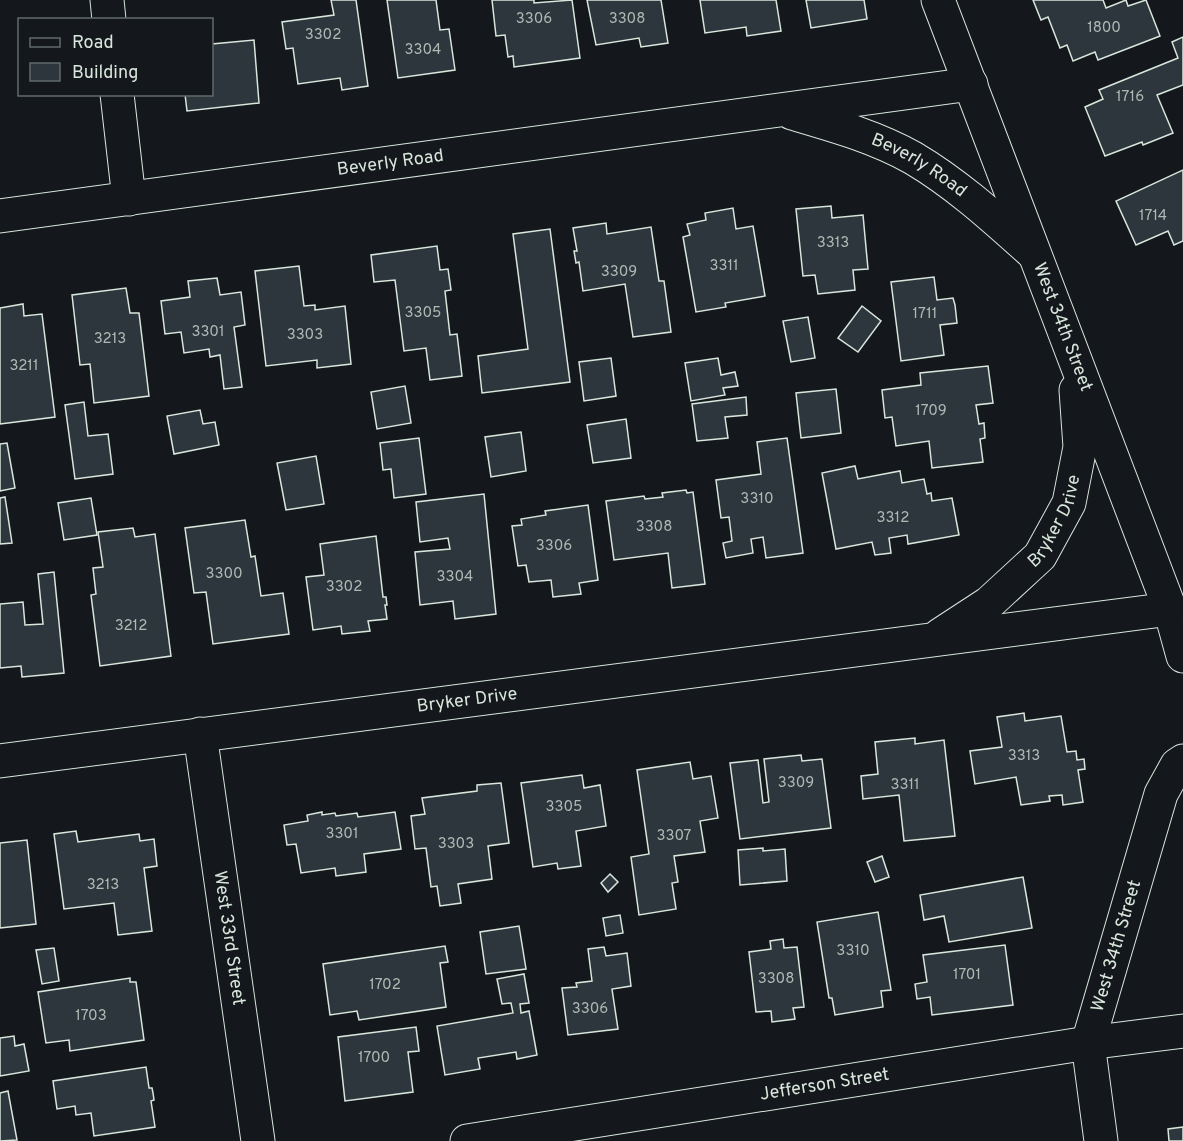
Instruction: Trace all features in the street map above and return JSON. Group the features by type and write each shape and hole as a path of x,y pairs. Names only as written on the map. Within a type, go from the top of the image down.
{"street":[{"path":"107,0 109,18"},
{"name":"West 34th Street","path":"938,0 1170,609 1183,656"},
{"name":"Beverly Road","path":"0,216 971,84"},
{"path":"117,96 129,199"},
{"name":"Beverly Road","path":"782,110 850,130 912,158 972,198 1036,255"},
{"name":"Bryker Drive","path":"934,639 989,603 1040,556 1069,503 1080,447 1073,352"},
{"name":"Bryker Drive","path":"0,761 1170,609"},
{"name":"West 33rd Street","path":"200,734 258,1141"},
{"name":"West 34th Street","path":"1101,1141 1088,1043 1161,794 1177,765 1183,761"},
{"name":"Jefferson Street","path":"467,1141 1088,1043 1183,1031"}],"building":[{"path":"331,0 356,0 368,86 342,90 340,78 298,84 293,48 286,49 282,22 334,15"},
{"path":"387,0 436,0 440,30 449,29 455,70 398,78"},
{"path":"492,0 534,0 534,3 572,0 580,58 514,67 513,56 508,57 505,35 496,36"},
{"path":"587,0 661,0 668,43 641,47 639,38 596,45"},
{"path":"700,0 776,0 781,31 747,36 746,27 705,33"},
{"path":"806,0 864,0 867,19 811,28"},
{"path":"1033,0 1103,0 1106,8 1126,0 1128,6 1146,0 1160,36 1098,60 1095,52 1073,61 1067,45 1060,48 1048,17 1041,20"},
{"path":"1183,37 1183,85 1157,95 1173,133 1105,156 1085,107 1103,99 1099,90 1178,58 1172,42"},
{"path":"254,40 259,103 187,111 185,96 213,96 213,44"},
{"path":"1183,170 1183,241 1174,245 1168,231 1136,245 1116,201"},
{"path":"831,206 832,218 863,215 868,269 853,270 855,290 818,294 815,275 803,276 796,209"},
{"path":"733,208 736,229 753,226 765,296 725,303 726,307 696,312 683,237 690,235 687,224 706,220 705,213"},
{"path":"606,223 607,234 651,227 659,281 664,281 671,332 633,337 625,284 583,291 579,262 576,263 574,251 577,251 573,228"},
{"path":"550,229 570,382 482,393 478,356 528,349 513,234"},
{"path":"437,246 440,270 448,269 451,290 445,291 450,335 457,334 462,376 430,380 426,348 404,351 395,280 374,282 371,255"},
{"path":"299,266 304,306 315,305 315,310 345,306 351,364 317,368 317,360 266,366 255,271"},
{"path":"934,277 937,300 953,298 957,323 940,325 944,355 901,361 891,282"},
{"path":"217,278 220,295 241,292 245,325 234,327 242,387 224,389 220,355 210,357 209,349 184,353 181,332 165,334 161,301 190,297 188,281"},
{"path":"126,288 130,313 139,313 149,396 94,403 90,364 80,365 72,295"},
{"path":"23,304 24,316 42,314 55,417 0,424 0,308"},
{"path":"862,306 881,321 858,352 838,338"},
{"path":"808,317 815,358 791,362 783,321"},
{"path":"611,358 616,396 584,401 579,362"},
{"path":"718,358 721,375 735,372 738,386 723,388 725,395 691,401 685,363"},
{"path":"988,366 993,403 976,405 979,424 984,423 985,438 980,439 983,462 932,468 929,441 896,446 892,417 885,418 882,390 921,385 920,373"},
{"path":"405,386 411,423 377,429 371,392"},
{"path":"836,389 841,433 801,438 796,393"},
{"path":"746,397 747,415 725,417 728,438 697,441 692,404"},
{"path":"84,402 88,436 108,434 113,474 75,479 65,405"},
{"path":"200,410 203,424 215,422 219,445 174,454 167,416"},
{"path":"626,419 631,458 593,463 587,425"},
{"path":"521,432 526,471 491,477 485,437"},
{"path":"419,438 426,494 394,498 391,469 383,470 380,443"},
{"path":"787,438 803,553 766,558 763,537 751,539 753,553 726,558 723,543 732,541 729,517 721,518 716,480 761,474 757,442"},
{"path":"7,443 15,488 0,491 0,444"},
{"path":"316,456 324,504 286,510 277,463"},
{"path":"855,466 858,479 900,471 902,483 924,479 927,494 931,493 932,501 952,498 959,535 908,544 907,535 889,538 891,553 875,555 872,542 836,549 822,473"},
{"path":"686,490 687,493 693,492 705,584 672,588 668,553 614,560 606,501 644,496 645,499 663,497 662,493"},
{"path":"484,494 496,614 455,619 453,601 420,605 415,552 450,549 448,538 420,542 416,502"},
{"path":"5,497 12,543 0,544 0,498"},
{"path":"91,498 97,535 64,540 58,503"},
{"path":"588,505 598,580 579,583 581,594 553,597 551,580 529,582 526,565 518,566 512,526 522,525 521,519 546,515 545,511"},
{"path":"245,520 251,557 255,556 261,596 283,593 289,634 213,644 206,592 194,593 185,528"},
{"path":"133,528 135,537 155,534 171,656 100,666 91,595 96,594 93,568 103,567 98,532"},
{"path":"376,536 383,597 386,597 387,619 368,621 370,631 342,634 341,626 313,630 306,577 324,575 320,544"},
{"path":"54,572 64,673 22,677 21,666 0,668 0,604 23,602 25,625 43,624 38,574"},
{"path":"1024,713 1025,721 1061,716 1067,752 1076,751 1077,760 1084,759 1085,769 1078,770 1083,802 1063,805 1062,795 1049,796 1050,801 1021,805 1016,777 975,784 970,751 1002,747 997,717"},
{"path":"915,738 915,744 944,740 955,836 904,841 899,795 863,799 861,776 878,774 875,742"},
{"path":"801,755 802,761 822,759 831,828 740,839 730,763 758,760 763,803 769,802 764,759"},
{"path":"690,762 693,779 711,776 718,818 700,821 705,852 674,856 678,882 672,883 676,909 639,915 631,857 649,854 637,770"},
{"path":"582,775 584,788 600,785 606,826 576,831 581,866 558,869 557,863 533,867 521,783"},
{"path":"501,783 509,843 488,846 492,879 458,884 461,903 440,906 437,886 431,887 426,848 415,849 411,816 425,814 422,798 477,791 477,785"},
{"path":"322,812 322,815 335,813 336,816 357,813 358,817 395,812 401,849 364,854 366,872 336,876 335,868 301,873 296,844 287,845 284,825 308,821 307,815"},
{"path":"76,831 78,842 139,834 140,841 154,839 157,866 144,868 152,931 118,935 114,903 64,909 54,834"},
{"path":"27,840 36,924 0,928 0,843"},
{"path":"763,848 763,851 785,849 787,881 740,885 738,850"},
{"path":"882,856 889,877 875,882 867,862"},
{"path":"610,874 618,882 608,892 601,883"},
{"path":"1023,877 1032,928 949,942 944,916 924,920 920,895"},
{"path":"878,912 891,990 881,991 883,1007 835,1015 832,998 829,998 817,922"},
{"path":"620,915 623,933 606,936 603,918"},
{"path":"519,926 526,969 486,974 480,932"},
{"path":"783,939 784,948 797,947 804,1007 793,1008 795,1019 772,1022 771,1011 756,1012 749,952 771,949 770,941"},
{"path":"1005,945 1013,1005 932,1015 930,997 917,999 915,984 927,982 923,955"},
{"path":"445,946 448,962 440,963 446,1007 359,1020 357,1011 330,1015 323,964"},
{"path":"604,947 606,956 627,953 631,986 612,989 618,1029 568,1035 562,988 577,987 576,983 592,981 588,949"},
{"path":"54,948 59,981 42,984 36,950"},
{"path":"524,974 529,1003 520,1004 521,1013 529,1011 537,1055 517,1059 516,1052 478,1058 480,1069 445,1075 437,1026 513,1013 511,1003 502,1004 497,979"},
{"path":"130,978 130,982 136,982 144,1040 70,1051 69,1040 46,1043 38,992"},
{"path":"416,1027 419,1051 408,1052 413,1092 345,1101 338,1037"},
{"path":"14,1036 15,1046 24,1044 29,1071 0,1076 0,1038"},
{"path":"146,1067 149,1088 152,1088 153,1093 154,1100 151,1101 155,1127 94,1136 91,1113 76,1115 75,1106 57,1109 53,1081"},
{"path":"8,1091 17,1140 0,1141 0,1093"},
{"path":"1183,1127 1183,1141 1169,1141 1168,1129"}]}
